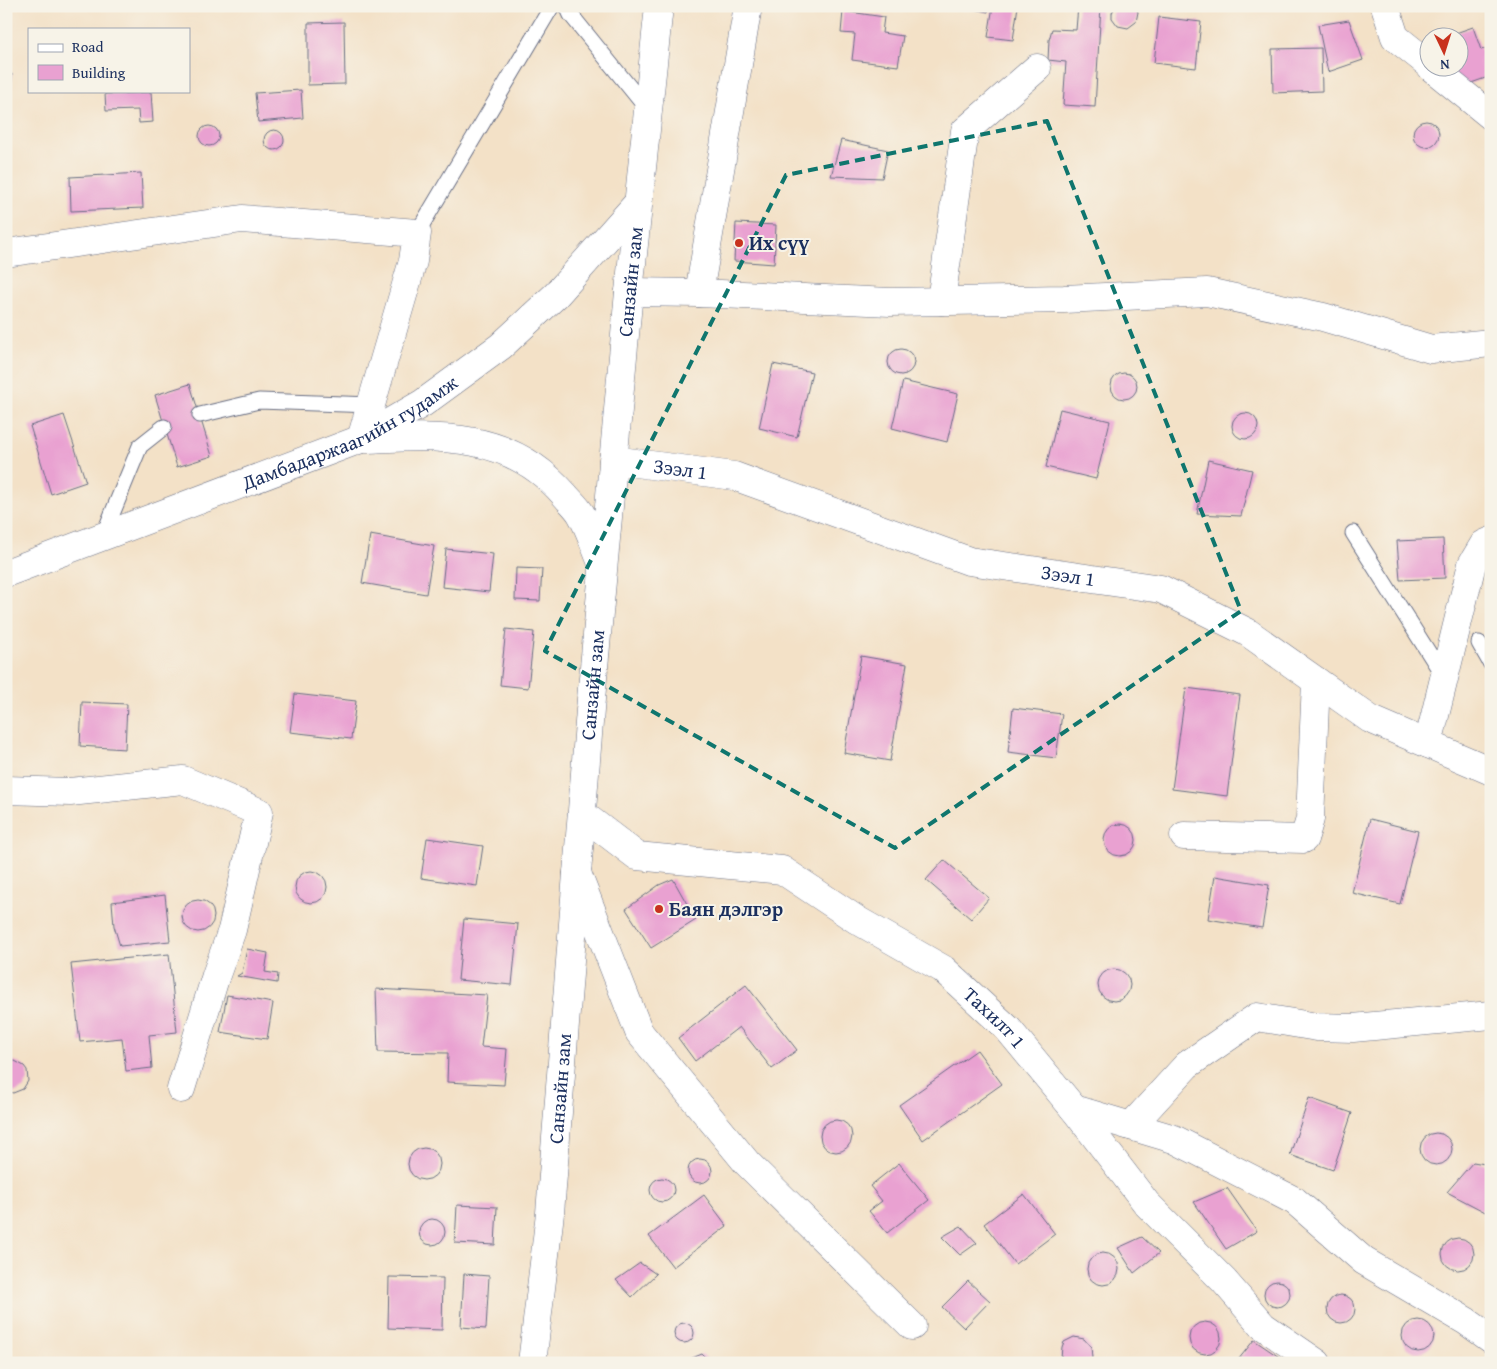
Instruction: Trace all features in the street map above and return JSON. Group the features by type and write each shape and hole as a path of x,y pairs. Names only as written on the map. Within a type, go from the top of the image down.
{"street":[{"name":"Санзайн зам","path":"532,1363 550,1212 604,567 629,292 659,6"},
{"path":"698,293 748,6"},
{"path":"1385,6 1395,37 1420,57"},
{"path":"941,301 964,131 1038,68"},
{"path":"1445,78 1491,116"},
{"name":"Дамбадаржаагийн гудамж","path":"6,573 361,439 423,403 501,346 556,295 638,204"},
{"path":"6,253 242,219 417,233 413,260 361,439 425,436 473,441 514,454 551,479 581,514 604,567"},
{"path":"629,292 698,293 890,302 1064,300 1207,292 1323,317 1431,349 1491,343"},
{"name":"Зээл 1","path":"614,460 734,476 969,562 1161,590 1247,632 1370,720 1491,770"},
{"path":"1428,744 1472,564 1484,544 1491,542"},
{"path":"1184,836 1304,839 1310,819 1316,681"},
{"path":"6,790 70,792 183,780 259,812 232,930 181,1088"},
{"name":"Тахилт 1","path":"582,814 637,856 782,870 857,920 943,969 1008,1029 1147,1204 1224,1280 1263,1326 1317,1363"},
{"path":"577,873 639,1032 747,1163 912,1326"},
{"path":"1131,1126 1187,1065 1257,1017 1317,1027 1353,1028 1491,1015"},
{"path":"1074,1110 1174,1139 1295,1201 1364,1260 1466,1321 1491,1339"}],"lane":[{"path":"417,233 552,6"},
{"path":"567,6 570,15 648,110"},
{"path":"200,415 258,401 372,405"},
{"path":"103,536 140,446 164,426"},
{"path":"1353,533 1444,677"},
{"path":"1479,643 1491,664"}],"highlighted area":[{"path":"1047,121 1241,611 895,848 545,651 786,175"}],"building":[{"path":"958,6 989,6 988,12"},
{"path":"993,6 1018,6 1013,40 988,37"},
{"path":"1078,6 1101,6 1095,107 1063,105 1066,62 1048,60 1049,40 1052,29 1076,30"},
{"path":"1115,6 1135,6 1138,12 1136,22 1128,28 1118,26 1112,18"},
{"path":"843,11 884,17 882,33 903,36 898,66 852,60 855,34 841,33"},
{"path":"1159,17 1201,22 1196,68 1154,63"},
{"path":"1349,20 1363,60 1328,72 1318,25"},
{"path":"344,22 345,84 308,85 308,23"},
{"path":"1473,27 1481,50 1491,47 1491,76 1457,88 1454,78 1470,78 1470,28"},
{"path":"1321,48 1322,91 1273,93 1272,49"},
{"path":"6,74 12,74 10,116 6,116"},
{"path":"301,90 303,118 258,122 255,93"},
{"path":"151,92 153,122 139,123 138,110 106,111 105,94"},
{"path":"1426,121 1435,125 1439,134 1435,143 1426,147 1417,143 1413,134 1417,125"},
{"path":"209,126 216,129 219,136 216,143 209,146 202,143 199,136 202,129"},
{"path":"274,130 281,133 284,140 281,147 274,150 267,147 264,140 267,133"},
{"path":"841,140 888,150 882,178 831,176"},
{"path":"141,173 143,208 71,211 70,177"},
{"path":"736,223 776,225 774,264 734,261"},
{"path":"901,349 910,353 914,362 910,371 901,375 892,371 888,362 892,353"},
{"path":"773,364 812,372 797,437 759,428"},
{"path":"1124,373 1133,377 1137,386 1133,395 1124,399 1115,395 1111,386 1115,377"},
{"path":"903,381 958,394 947,442 892,428"},
{"path":"190,384 212,456 177,467 155,395"},
{"path":"1060,409 1110,421 1096,479 1046,467"},
{"path":"1245,413 1254,417 1258,426 1254,435 1245,439 1236,435 1232,426 1236,417"},
{"path":"64,415 86,482 51,494 30,426"},
{"path":"1208,460 1252,470 1241,516 1197,514"},
{"path":"370,535 434,546 426,594 362,583"},
{"path":"1443,539 1445,578 1400,580 1397,541"},
{"path":"446,549 493,554 489,592 442,587"},
{"path":"516,568 542,569 540,601 515,600"},
{"path":"506,629 534,632 528,688 500,685"},
{"path":"861,656 907,664 890,761 844,753"},
{"path":"1186,688 1240,695 1227,796 1172,789"},
{"path":"295,694 356,701 351,739 290,732"},
{"path":"82,702 127,704 125,749 80,746"},
{"path":"1013,708 1062,714 1056,758 1008,752"},
{"path":"1370,819 1418,831 1400,904 1352,893"},
{"path":"1120,824 1126,825 1131,829 1135,834 1135,846 1131,851 1126,855 1120,856 1114,855 1109,851 1105,846 1104,840 1105,834 1109,829 1114,825"},
{"path":"427,838 483,846 477,886 421,878"},
{"path":"944,860 989,898 971,919 926,880"},
{"path":"311,871 317,872 322,876 326,881 326,893 322,898 317,902 311,903 305,902 300,898 296,893 295,887 296,881 300,876 305,872"},
{"path":"1215,876 1269,885 1262,928 1208,919"},
{"path":"673,879 696,920 651,948 626,909 659,885"},
{"path":"165,895 170,941 120,946 114,926 112,902"},
{"path":"198,900 204,901 209,905 213,910 213,922 209,927 204,931 198,932 192,931 187,927 183,922 182,916 183,910 187,905 192,901"},
{"path":"464,919 518,924 512,985 458,980"},
{"path":"247,949 268,953 265,972 278,974 277,983 237,976 242,973"},
{"path":"169,954 177,1032 149,1035 152,1068 126,1071 122,1038 80,1042 71,964"},
{"path":"1114,969 1120,970 1125,974 1129,979 1129,991 1125,996 1120,1000 1114,1001 1108,1000 1103,996 1099,991 1098,985 1099,979 1103,974 1108,970"},
{"path":"746,985 797,1050 772,1069 739,1027 695,1061 678,1038"},
{"path":"376,989 487,995 481,1047 507,1049 504,1085 447,1082 448,1053 378,1052"},
{"path":"227,995 273,1003 267,1039 220,1032"},
{"path":"977,1050 1002,1084 923,1140 899,1105"},
{"path":"15,1061 27,1070 28,1081 23,1089 13,1093 6,1091 6,1062"},
{"path":"1309,1098 1352,1113 1333,1170 1290,1155"},
{"path":"836,1120 842,1121 847,1125 851,1130 851,1142 847,1147 842,1151 836,1152 830,1151 825,1147 821,1142 820,1136 821,1130 825,1125 830,1121"},
{"path":"1436,1133 1442,1134 1447,1138 1451,1143 1451,1155 1447,1160 1442,1164 1436,1165 1430,1164 1425,1160 1421,1155 1420,1149 1421,1143 1425,1138 1430,1134"},
{"path":"424,1148 430,1149 435,1153 439,1158 439,1170 435,1175 430,1179 424,1180 418,1179 413,1175 409,1170 408,1164 409,1158 413,1153 418,1149"},
{"path":"700,1159 709,1162 712,1171 709,1180 700,1183 691,1180 688,1171 691,1162"},
{"path":"1473,1162 1491,1165 1491,1215 1447,1192"},
{"path":"899,1163 929,1200 887,1233 869,1211 882,1201 870,1186"},
{"path":"662,1178 667,1179 673,1185 673,1195 667,1201 662,1202 657,1201 651,1195 650,1190 651,1185 657,1179"},
{"path":"1227,1188 1257,1231 1226,1249 1194,1202"},
{"path":"1024,1194 1055,1234 1015,1264 984,1224"},
{"path":"704,1195 727,1226 673,1267 649,1236"},
{"path":"457,1205 497,1207 495,1245 455,1243"},
{"path":"432,1219 441,1223 445,1232 441,1241 432,1245 423,1241 419,1232 423,1223"},
{"path":"961,1226 977,1243 960,1255 942,1237"},
{"path":"1142,1237 1159,1253 1134,1273 1118,1248"},
{"path":"1458,1238 1464,1239 1469,1243 1473,1248 1473,1260 1469,1265 1464,1269 1458,1270 1452,1269 1447,1265 1443,1260 1442,1254 1443,1248 1447,1243 1452,1239"},
{"path":"1103,1253 1109,1254 1114,1258 1118,1263 1118,1275 1114,1280 1109,1284 1103,1285 1097,1284 1092,1280 1088,1275 1087,1269 1088,1263 1092,1258 1097,1254"},
{"path":"640,1263 656,1274 632,1297 616,1280"},
{"path":"464,1274 489,1276 486,1329 461,1327"},
{"path":"389,1277 443,1278 442,1330 388,1328"},
{"path":"968,1281 990,1301 964,1328 942,1307"},
{"path":"1277,1281 1286,1285 1290,1294 1286,1303 1277,1307 1268,1303 1264,1294 1268,1285"},
{"path":"1341,1295 1351,1299 1355,1309 1351,1319 1341,1323 1331,1319 1327,1309 1331,1299"},
{"path":"1418,1320 1424,1321 1429,1325 1433,1330 1433,1342 1429,1347 1424,1351 1418,1352 1412,1351 1407,1347 1403,1342 1402,1336 1403,1330 1407,1325 1412,1321"},
{"path":"1205,1322 1211,1323 1216,1327 1220,1332 1220,1344 1216,1349 1211,1353 1205,1354 1199,1353 1194,1349 1190,1344 1189,1338 1190,1332 1194,1327 1199,1323"},
{"path":"680,1323 688,1323 694,1329 694,1337 688,1343 680,1343 674,1337 674,1329"},
{"path":"1074,1337 1084,1339 1091,1347 1092,1357 1089,1363 1063,1362 1061,1357 1064,1342"},
{"path":"1254,1340 1282,1359 1280,1363 1243,1363 1238,1360"},
{"path":"702,1354 711,1363 680,1363"}],"place":[{"name":"Их сүү","path":"739,243"},
{"name":"Баян дэлгэр","path":"659,909"}]}
